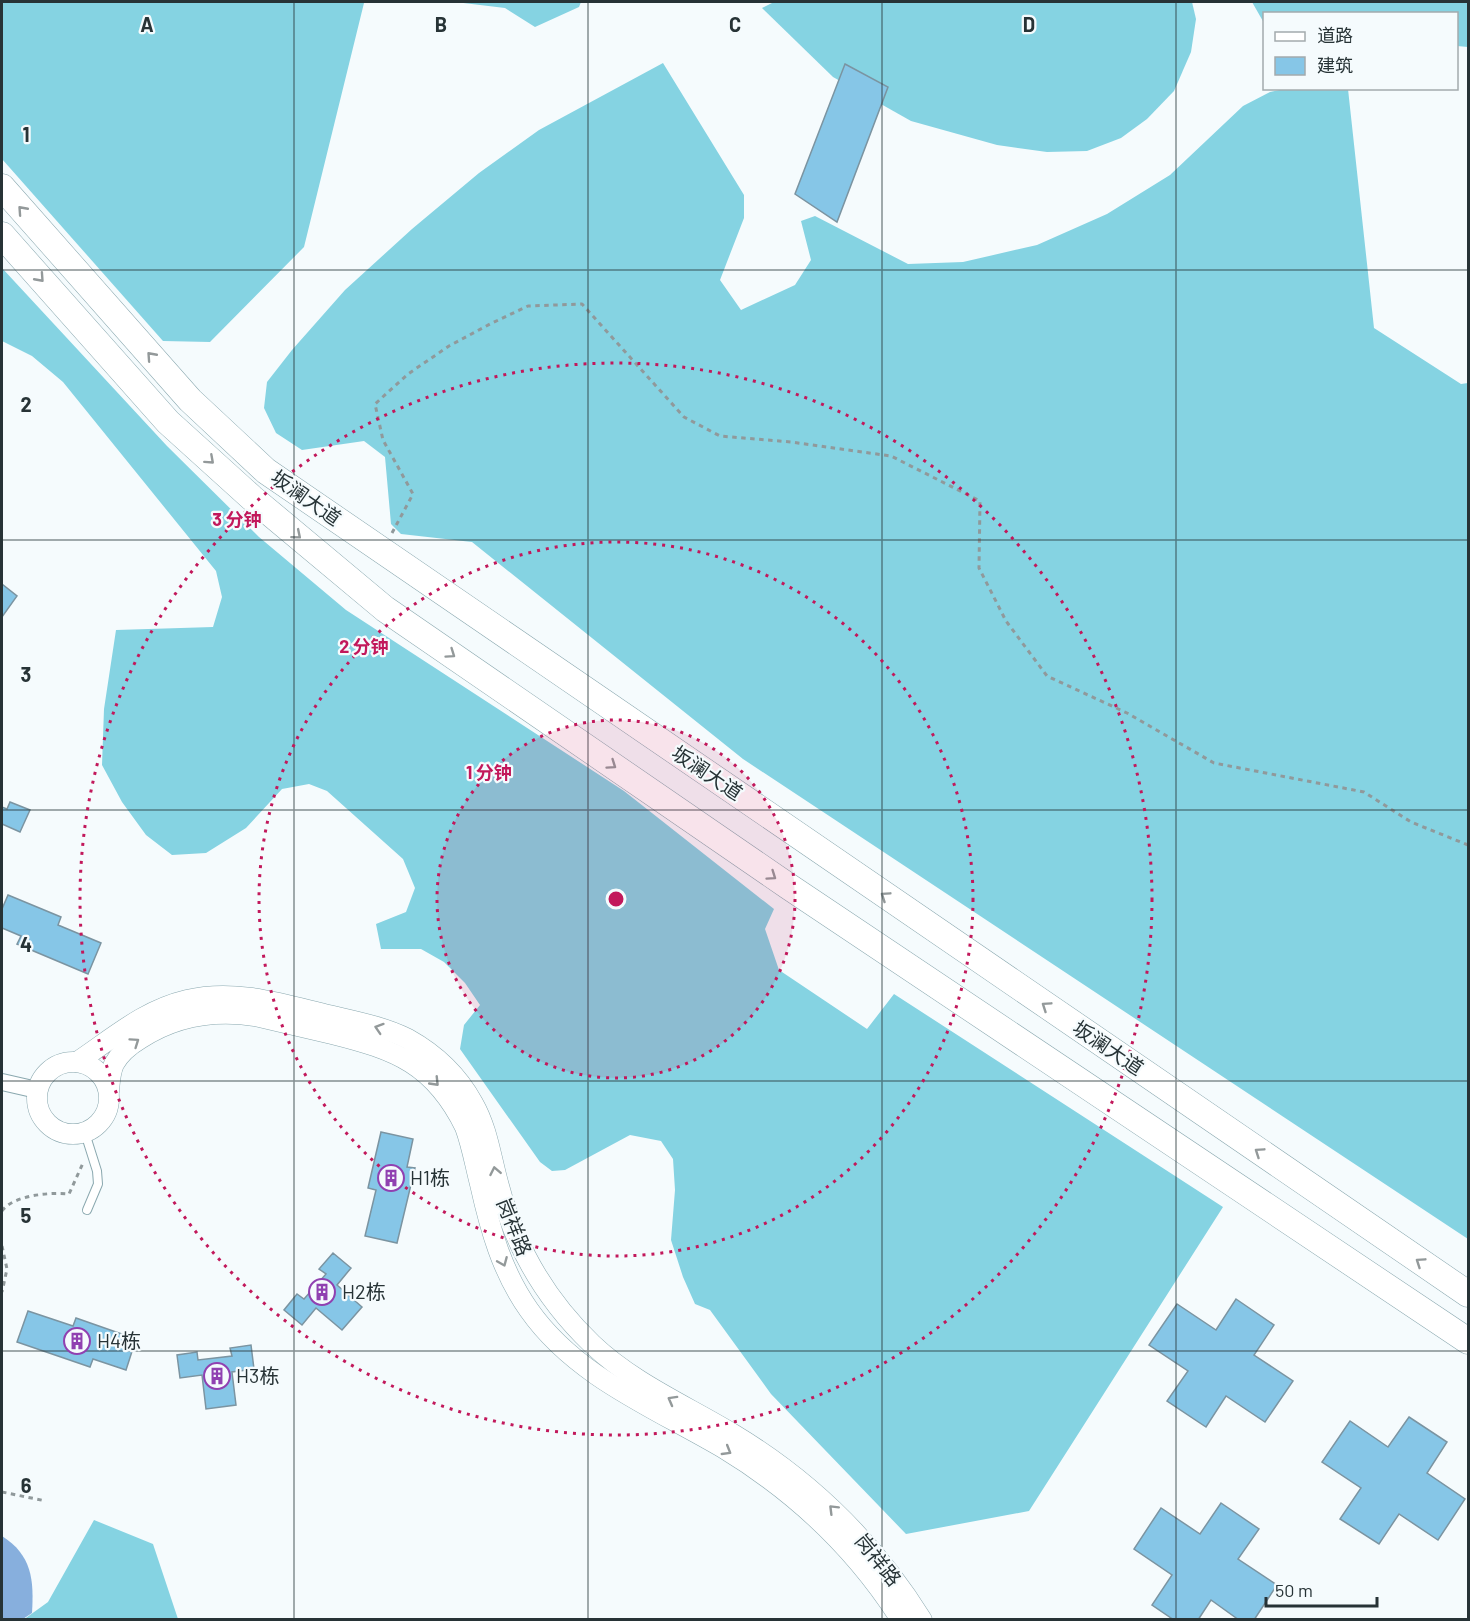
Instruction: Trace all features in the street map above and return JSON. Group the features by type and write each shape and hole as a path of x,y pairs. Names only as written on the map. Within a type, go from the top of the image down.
{"main road":[{"name":"坂澜大道","path":"2,187 190,400 266,471 1468,1294"},
{"name":"坂澜大道","path":"2,235 168,422 252,498 385,609 788,886 1468,1341"}],"street":[{"name":"岗祥路","path":"77,1062 155,1010 189,999 224,995 259,998 374,1026 408,1039 424,1049 452,1073 474,1104 488,1138 497,1181 513,1230 536,1275 565,1316 601,1353 621,1369 764,1453 812,1490 855,1531 882,1562 922,1620"},
{"name":"岗祥路","path":"109,1091 110,1076 123,1051 162,1026 192,1016 208,1014 255,1016 335,1035 384,1048 414,1064 439,1085 462,1120 471,1143 499,1253 518,1293 543,1328 558,1344 592,1372 652,1410 721,1447 786,1491 842,1543 867,1572 901,1620"},
{"path":"77,1062 98,1071 109,1091 110,1104 89,1142 48,1126 40,1115 37,1103 38,1090 43,1078 52,1068 64,1063 77,1062"},
{"path":"2,1082 38,1090"}],"lane":[{"path":"87,1209 98,1184 89,1142"}],"path":[{"path":"390,536 413,494 383,440 375,404 408,374 449,346 490,324 528,306 582,304 684,417 720,436 791,442 891,456 980,501 979,568 1006,621 1047,676 1127,712 1214,763 1364,792 1411,822 1468,844"},
{"path":"2,1211 5,1207 23,1198 53,1192 69,1194 85,1158 89,1142"},
{"path":"2,1246 7,1269 2,1292"},
{"path":"2,1492 46,1502"}],"shaded area":[{"path":"2,2 386,2 364,3 304,247 210,342 163,341 2,159"},
{"path":"455,2 581,2 579,7 535,27 505,8"},
{"path":"774,2 1192,2 1196,19 1191,52 1174,91 1147,119 1121,138 1087,151 1047,152 997,145 911,121 833,77 762,8"},
{"path":"1252,2 1468,2 1468,47 1458,46 1458,12 1263,12 1263,21"},
{"path":"663,63 744,195 744,218 720,280 741,310 795,285 811,260 801,221 815,216 908,264 963,262 1037,245 1107,214 1170,175 1243,106 1270,92 1348,90 1374,328 1461,384 1468,383 1468,1239 743,759 472,542 401,534 391,524 385,457 364,441 302,450 276,433 264,408 267,382 292,350 345,290 412,229 479,173 539,130"},
{"path":"2,268 167,446 259,537 346,610 624,791 774,909 765,929 779,970 867,1029 894,994 1223,1207 1029,1511 906,1534 771,1394 710,1310 695,1304 671,1240 675,1190 673,1159 661,1141 630,1135 565,1170 552,1171 540,1162 460,1049 464,1025 480,1005 465,983 444,962 421,949 381,949 376,924 406,912 415,888 403,859 327,791 309,784 282,789 246,828 206,853 172,855 146,835 122,802 102,765 104,709 116,630 213,627 222,597 216,571 63,382 32,356 2,341"},
{"path":"94,1520 153,1544 178,1619 23,1620 48,1602"},
{"path":"2,1536 20,1551 29,1569 32,1613 23,1619 2,1619"}],"building":[{"path":"845,64 888,87 837,222 795,194"},
{"path":"2,584 17,596 2,617"},
{"path":"10,802 30,810 20,832 2,824 2,807 7,809"},
{"path":"8,895 61,917 58,925 101,943 88,974 17,944 21,936 2,928 2,909"},
{"name":"H1栋","path":"381,1132 413,1139 407,1167 415,1168 397,1243 365,1236 376,1190 368,1188"},
{"name":"H2栋","path":"333,1253 351,1268 337,1285 362,1307 342,1330 316,1308 302,1325 284,1310 297,1294 304,1299 326,1274 319,1269"},
{"path":"1236,1299 1274,1325 1254,1355 1293,1381 1265,1422 1226,1396 1206,1427 1167,1401 1188,1371 1149,1345 1177,1304 1216,1330"},
{"name":"H4栋","path":"28,1311 73,1326 76,1318 136,1339 126,1370 93,1359 90,1367 17,1342"},
{"name":"H3栋","path":"251,1345 254,1369 232,1372 236,1405 206,1409 202,1375 180,1378 177,1355 197,1352 198,1360 232,1356 230,1348"},
{"path":"1409,1417 1447,1442 1427,1473 1465,1499 1438,1540 1399,1514 1379,1544 1340,1519 1361,1488 1322,1462 1350,1421 1388,1447"},
{"path":"1221,1503 1259,1529 1238,1559 1277,1585 1254,1620 1239,1620 1211,1600 1198,1620 1174,1620 1152,1605 1172,1575 1134,1549 1161,1508 1200,1534"}],"place":[{"name":"H1栋","path":"391,1178"},
{"name":"H2栋","path":"322,1292"},
{"name":"H4栋","path":"77,1341"},
{"name":"H3栋","path":"217,1376"}]}
